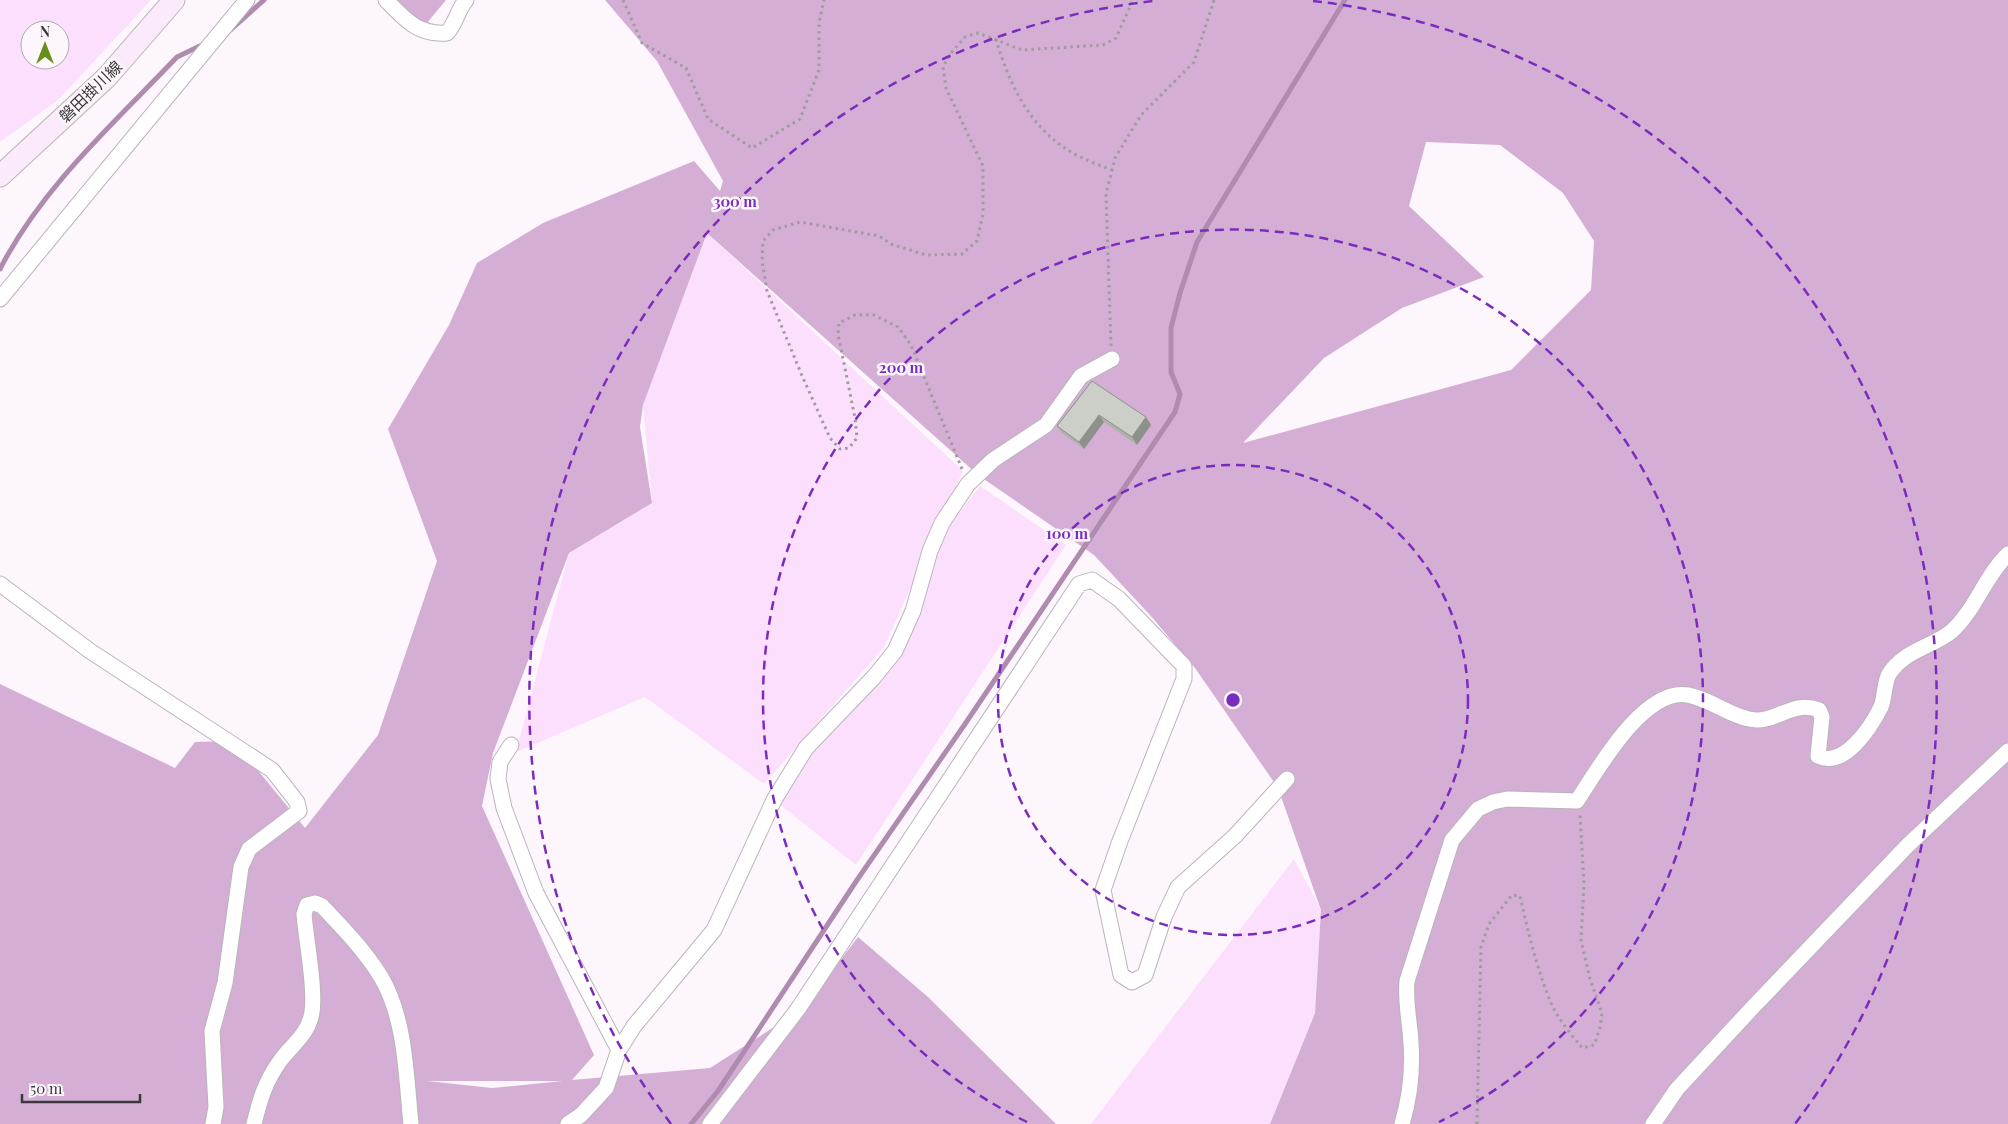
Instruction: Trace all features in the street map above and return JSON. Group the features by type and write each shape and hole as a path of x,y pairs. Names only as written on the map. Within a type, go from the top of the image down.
{"main road":[{"name":"磐田掛川線","path":"0,176 107,77 174,0"}],"street":[{"path":"0,299 247,0"},
{"path":"386,0 405,19 421,30 432,34 447,33 454,25 459,8 466,0"},
{"path":"568,1124 581,1115 606,1088 618,1050 634,1026 714,930 774,800 806,748 874,678 895,651 913,611 930,551 942,523 968,484 993,460 1046,425 1081,376 1112,359"},
{"path":"1402,1124 1411,1091 1411,1043 1405,1003 1407,981 1452,840 1478,809 1493,802 1507,799 1577,801 1612,746 1650,707 1671,694 1688,695 1749,719 1766,720 1798,706 1808,706 1819,710 1822,717 1817,749 1818,756 1826,760 1840,757 1851,748 1874,719 1882,705 1889,674 1914,651 1950,632 1968,613 1997,564 2008,554"},
{"path":"710,1124 798,1009 1079,584 1092,580 1119,598 1184,666 1184,679 1120,841 1103,890 1121,975 1132,982 1145,975 1164,917 1178,887 1235,836 1288,778"},
{"path":"0,584 90,651 272,770 297,802 299,811 248,849 241,867 225,982 212,1031 216,1107 213,1124"},
{"path":"510,745 500,762 498,778 504,808 536,893 618,1050"},
{"path":"1653,1124 1677,1089 1753,1007 1908,845 2008,751"},
{"path":"254,1124 263,1088 281,1060 304,1034 311,1016 311,976 304,914 307,905 315,903 322,906 356,941 382,978 395,1010 402,1046 411,1124"}],"path":[{"path":"623,0 642,43 686,68 708,119 752,148 800,119 819,70 819,23 824,0"},
{"path":"968,484 911,345 898,327 874,315 855,315 839,324 838,334 855,418 857,438 849,448 840,449 830,438 767,292 762,261 763,241 773,230 800,222 879,236 891,244 926,255 962,254 977,241 983,214 983,166 946,88 943,67 951,53 965,37 978,33 1022,50 1103,45 1116,38 1133,0"},
{"path":"1112,359 1106,194 1115,158 1141,115 1194,62 1214,0"},
{"path":"995,38 1004,68 1026,109 1042,129 1074,154 1112,170"},
{"path":"1477,1124 1481,947 1489,924 1512,895 1520,896 1530,940 1552,1004 1569,1031 1582,1048 1594,1045 1600,1028 1602,1013 1590,979 1581,940 1584,884 1581,820 1577,801"}],"shaded area":[{"path":"0,0 151,0 58,100 0,142"},
{"path":"389,0 446,0 421,30"},
{"path":"605,0 2008,0 2008,1124 1270,1124 1315,1013 1321,910 1278,788 1195,668 1150,615 1094,555 978,475 707,233 643,405 640,427 652,503 569,553 493,753 482,806 594,1055 572,1080 710,1068 804,1008 858,937 928,997 1056,1124 0,1124 0,684 175,768 195,742 234,741 305,828 378,735 437,561 388,429 449,325 477,263 543,223 694,161 720,191 723,181 657,61","holes":["1426,142 1500,145 1563,193 1594,241 1591,290 1511,370 1243,443 1324,358 1402,308 1484,277 1409,206","427,1081 563,1081 492,1088"]},
{"path":"707,233 963,471 884,647 764,784 645,697 516,752 569,553 652,503 643,405"},
{"path":"980,486 1066,545 856,865 774,800 868,684 904,631 930,551"},
{"path":"1294,859 1321,910 1315,1012 1270,1124 1091,1124"}],"building":[{"path":"1092,381 1146,417 1132,437 1099,415 1079,442 1057,426"}],"waterway":[{"path":"226,34 264,0"},
{"path":"691,1124 718,1091 857,880 965,724 1175,412 1180,394 1171,372 1171,328 1180,293 1197,242 1345,0"},
{"path":"0,269 17,239 58,183 104,131 177,57 204,44"}]}
